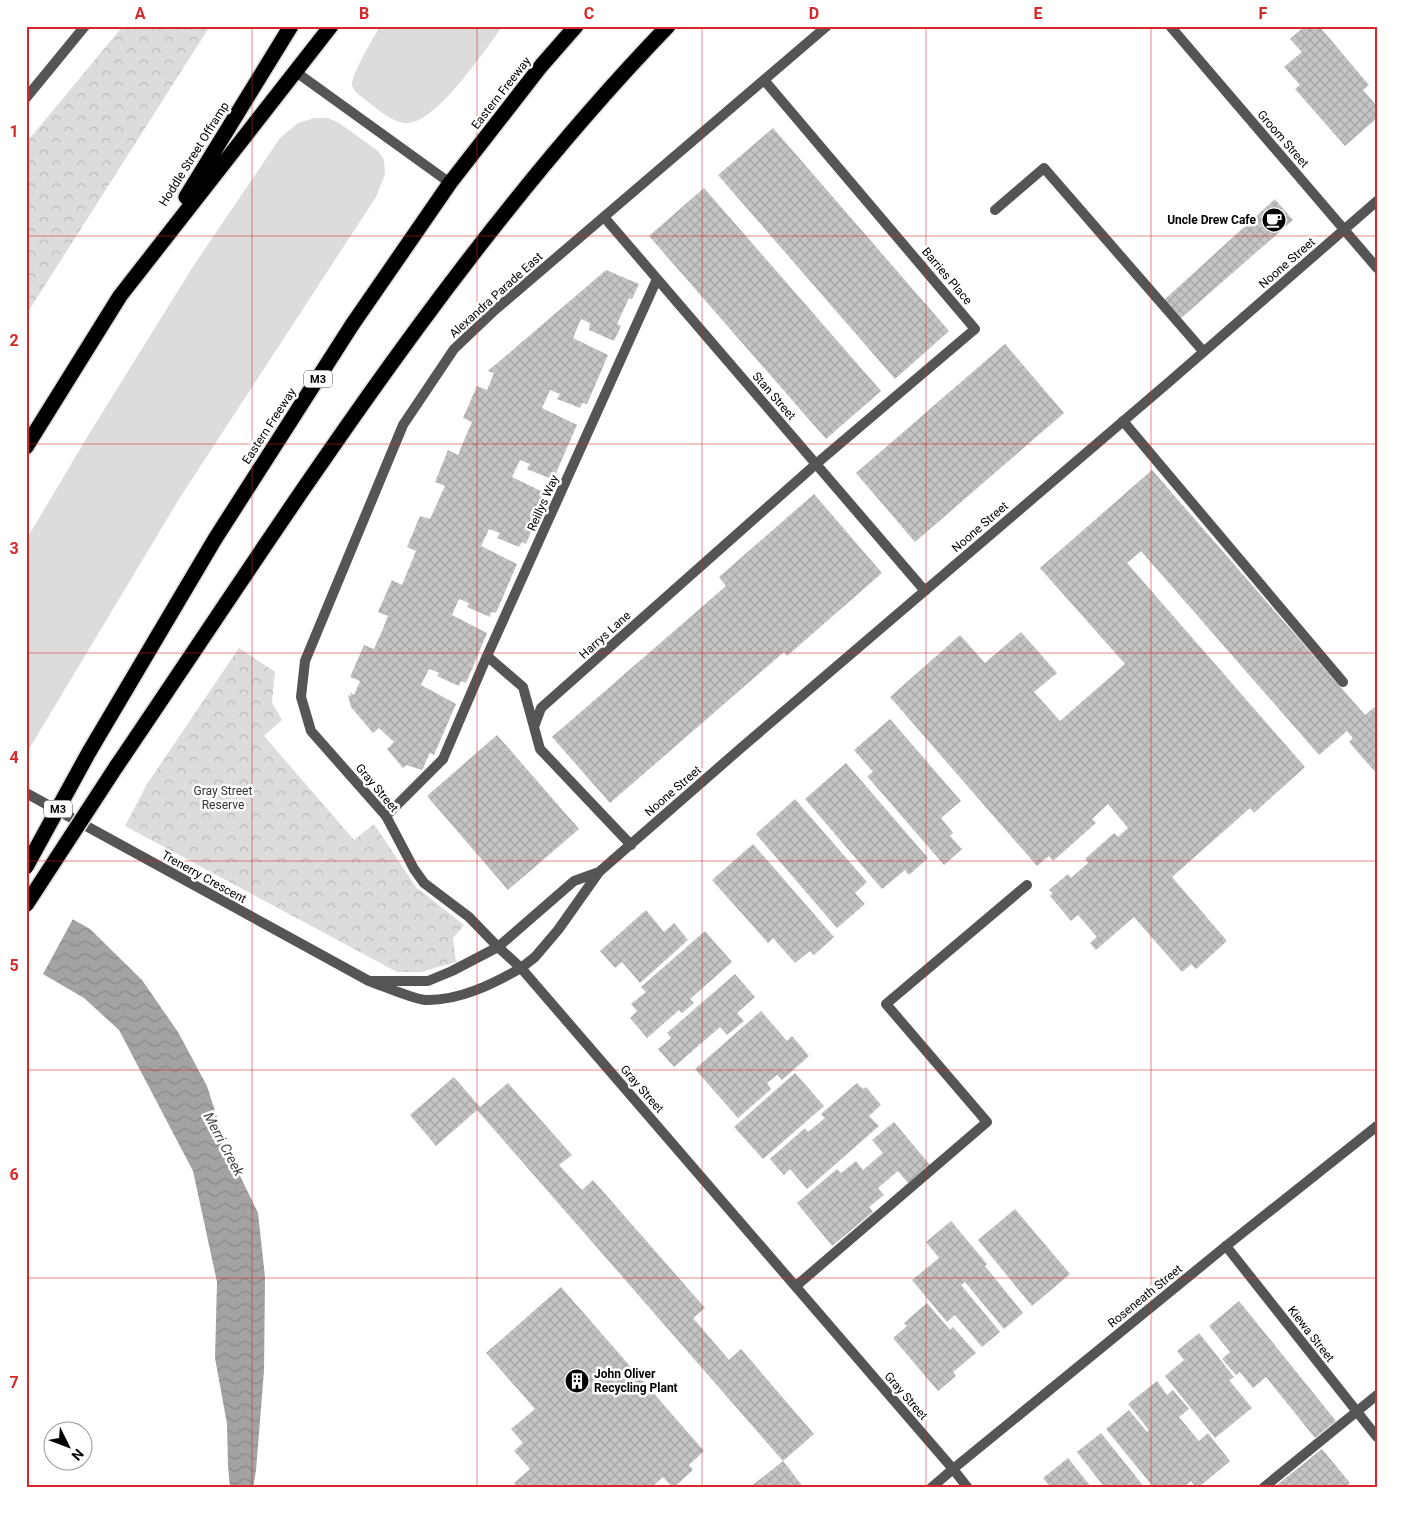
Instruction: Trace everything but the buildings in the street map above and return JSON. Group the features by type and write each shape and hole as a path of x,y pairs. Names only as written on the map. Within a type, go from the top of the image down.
{"highway":[{"name":"Hoddle Street Offramp","path":"120,296 200,176 291,26"},
{"path":"26,447 120,296 331,26"},
{"name":"Eastern Freeway","path":"26,867 89,752 215,539 352,325 450,183 541,66 576,26"},
{"path":"26,905 116,767 321,464 402,348 506,211 625,71 668,26"}],"street":[{"path":"26,98 84,26"},
{"name":"Alexandra Parade East","path":"311,731 301,697 305,661 403,425 454,349 495,310 827,26"},
{"name":"Groom Street","path":"1170,26 1377,268"},
{"path":"296,72 450,183"},
{"name":"Barries Place","path":"764,80 975,329 816,464"},
{"path":"995,210 1044,168 1203,351"},
{"name":"Noone Street","path":"521,968 535,957 558,930 599,872 1377,202"},
{"name":"Stan Street","path":"604,217 925,591"},
{"name":"Reillys Way","path":"386,816 443,759 487,656 657,279"},
{"path":"1123,421 1343,682"},
{"name":"Harrys Lane","path":"534,727 541,708 816,464"},
{"path":"487,656 522,687 540,749 631,845"},
{"name":"Gray Street","path":"311,731 386,816 414,870 424,883 469,917 521,968 968,1488"},
{"name":"Trenerry Crescent","path":"26,793 369,982 424,1000 446,998 482,988 521,968"},
{"name":"Noone Street","path":"498,947 574,880 599,872"},
{"path":"796,1286 987,1122 886,1004 1028,885"},
{"name":"Trenerry Crescent","path":"369,982 428,981 498,947"},
{"name":"Roseneath Street","path":"931,1488 1226,1246 1377,1126"},
{"name":"Kiewa Street","path":"1226,1246 1377,1436"},
{"path":"1263,1488 1377,1395"}],"green space":[{"path":"123,26 210,26 26,315 26,143"},
{"path":"380,26 503,26 472,68 444,100 430,113 416,121 404,123 381,112 359,95 352,85 359,65"},
{"path":"314,118 328,118 339,123 378,151 384,160 385,174 376,197 179,499 26,754 26,540 194,265 280,138 298,123"},
{"name":"Gray Street Reserve","path":"239,648 275,672 272,703 282,720 264,736 354,840 374,824 416,887 464,925 453,938 456,962 421,972 397,972 125,826 147,784"}],"water":[{"name":"Merri Creek","path":"26,893 90,929 142,980 178,1032 207,1086 227,1149 258,1213 265,1277 264,1371 253,1488 230,1488 227,1424 215,1358 217,1282 193,1171 119,1030 84,998 26,966"}],"pier":[{"path":"26,890 74,917 42,976 26,969"}],"place":[{"name":"Uncle Drew Cafe","path":"1274,220"},
{"name":"John Oliver Recycling Plant","path":"577,1381"}]}
